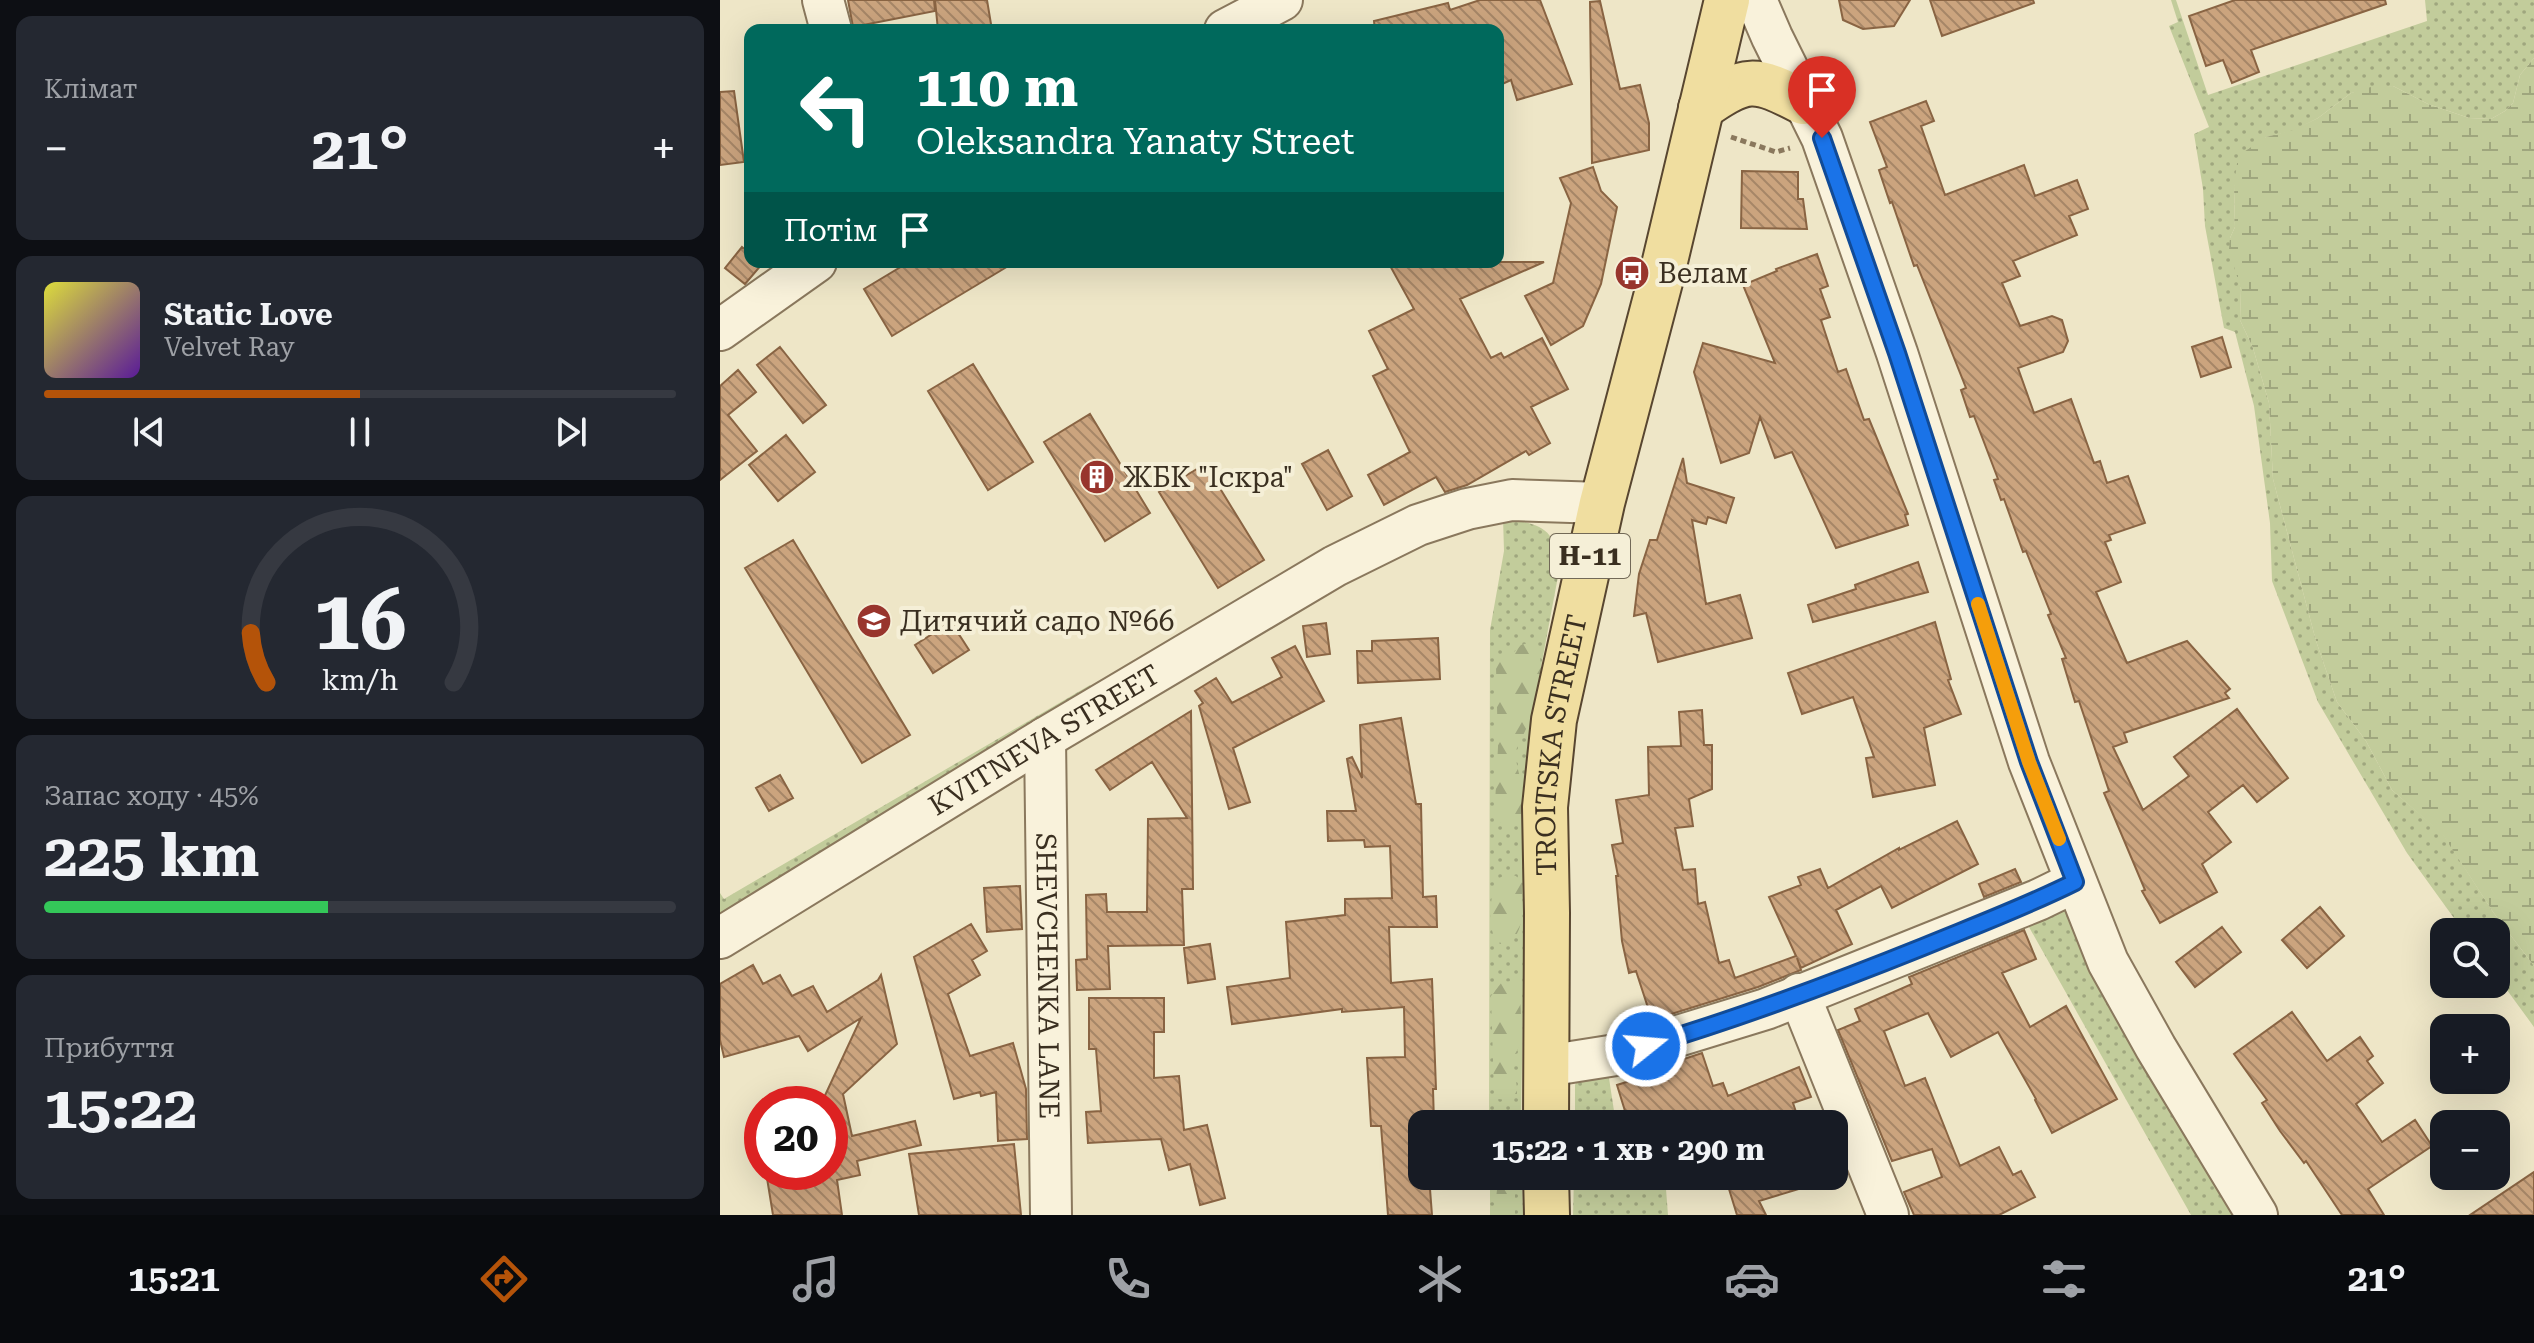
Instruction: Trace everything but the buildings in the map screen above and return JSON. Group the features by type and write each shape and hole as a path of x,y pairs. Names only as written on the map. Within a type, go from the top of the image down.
{"main road":[{"name":"TROITSKA STREET","path":"1546,1110 1546,792 1554,720 1602,503 1661,278 1727,0"},
{"path":"1700,117 1729,88 1760,82 1813,120"},
{"path":"1546,1190 1547,1215"}],"street":[{"path":"823,0 829,24"},
{"path":"1236,24 1282,0"},
{"path":"1756,0 1813,120 1897,353 2029,762 2075,882 2108,962 2257,1215"},
{"path":"720,330 808,268"},
{"name":"KVITNEVA STREET","path":"720,938 1045,738 1335,566 1418,525 1467,509 1512,500 1602,503"},
{"name":"SHEVCHENKA LANE","path":"1045,738 1051,1215"},
{"path":"1546,1066 1616,1055 1766,1009 2038,900 2075,882"},
{"path":"1799,994 1888,1215"}],"path":[{"path":"1700,117 1776,152 1813,120"}],"green space":[{"path":"2171,0 2176,0 2208,95 2427,21 2425,0 2534,0 2534,58 2520,75 2513,103 2505,111 2491,119 2469,118 2428,104 2393,86 2351,93 2318,118 2293,131 2266,137 2234,186 2235,227 2230,238 2241,290 2240,320 2253,348 2269,403 2273,479 2316,641 2337,702 2366,741 2392,790 2443,834 2498,918 2454,918 2407,853 2318,702 2272,581 2270,523 2254,406 2235,332 2224,328 2205,226 2203,189 2194,134 2209,127 2169,26 2178,22"},
{"path":"2534,58 2534,966 2510,934 2510,918 2498,918 2443,835 2392,790 2366,741 2337,702 2316,641 2273,479 2269,403 2253,348 2240,320 2241,290 2229,249 2235,227 2234,186 2238,156 2266,137 2293,130 2318,118 2351,93 2371,87 2393,86 2428,104 2469,118 2491,119 2513,103 2520,75"},
{"path":"1503,518 1538,526 1555,545 1559,571 1535,699 1526,806 1521,1110 1489,1110 1490,630 1504,551"},
{"path":"1528,643 1535,644 1539,653 1541,674 1533,709 1516,752 1525,801 1518,818 1508,826 1496,816 1495,804 1498,747 1496,667 1501,658"},
{"path":"1090,685 1095,694 720,928 720,893 724,899"},
{"path":"1508,874 1516,876 1522,883 1521,921 1515,936 1500,944 1492,931 1492,895 1497,879"},
{"path":"2065,902 2239,1215 2191,1215 2020,911"},
{"path":"2510,934 2534,966 2534,1027 2510,994"},
{"path":"1502,982 1518,983 1521,1028 1519,1046 1508,1072 1516,1082 1517,1095 1508,1100 1498,1099 1494,1091 1491,996"},
{"path":"1607,1065 1614,1110 1575,1110 1575,1085 1581,1072"},
{"path":"1490,1190 1522,1190 1523,1215 1490,1215"},
{"path":"1497,1190 1515,1190 1515,1215 1494,1215"},
{"path":"1574,1190 1666,1190 1668,1215 1573,1215"}],"slow traffic":[{"path":"1978,604 2029,762 2059,839"}],"place":[{"name":"Велам","path":"1632,273"},
{"name":"ЖБК \"Іскра\"","path":"1097,477"},
{"name":"Дитячий садо №66","path":"874,621"}],"route":[{"path":"1646,1046 1766,1009 1855,975 2075,882 2029,762 1897,353 1822,138"}]}
